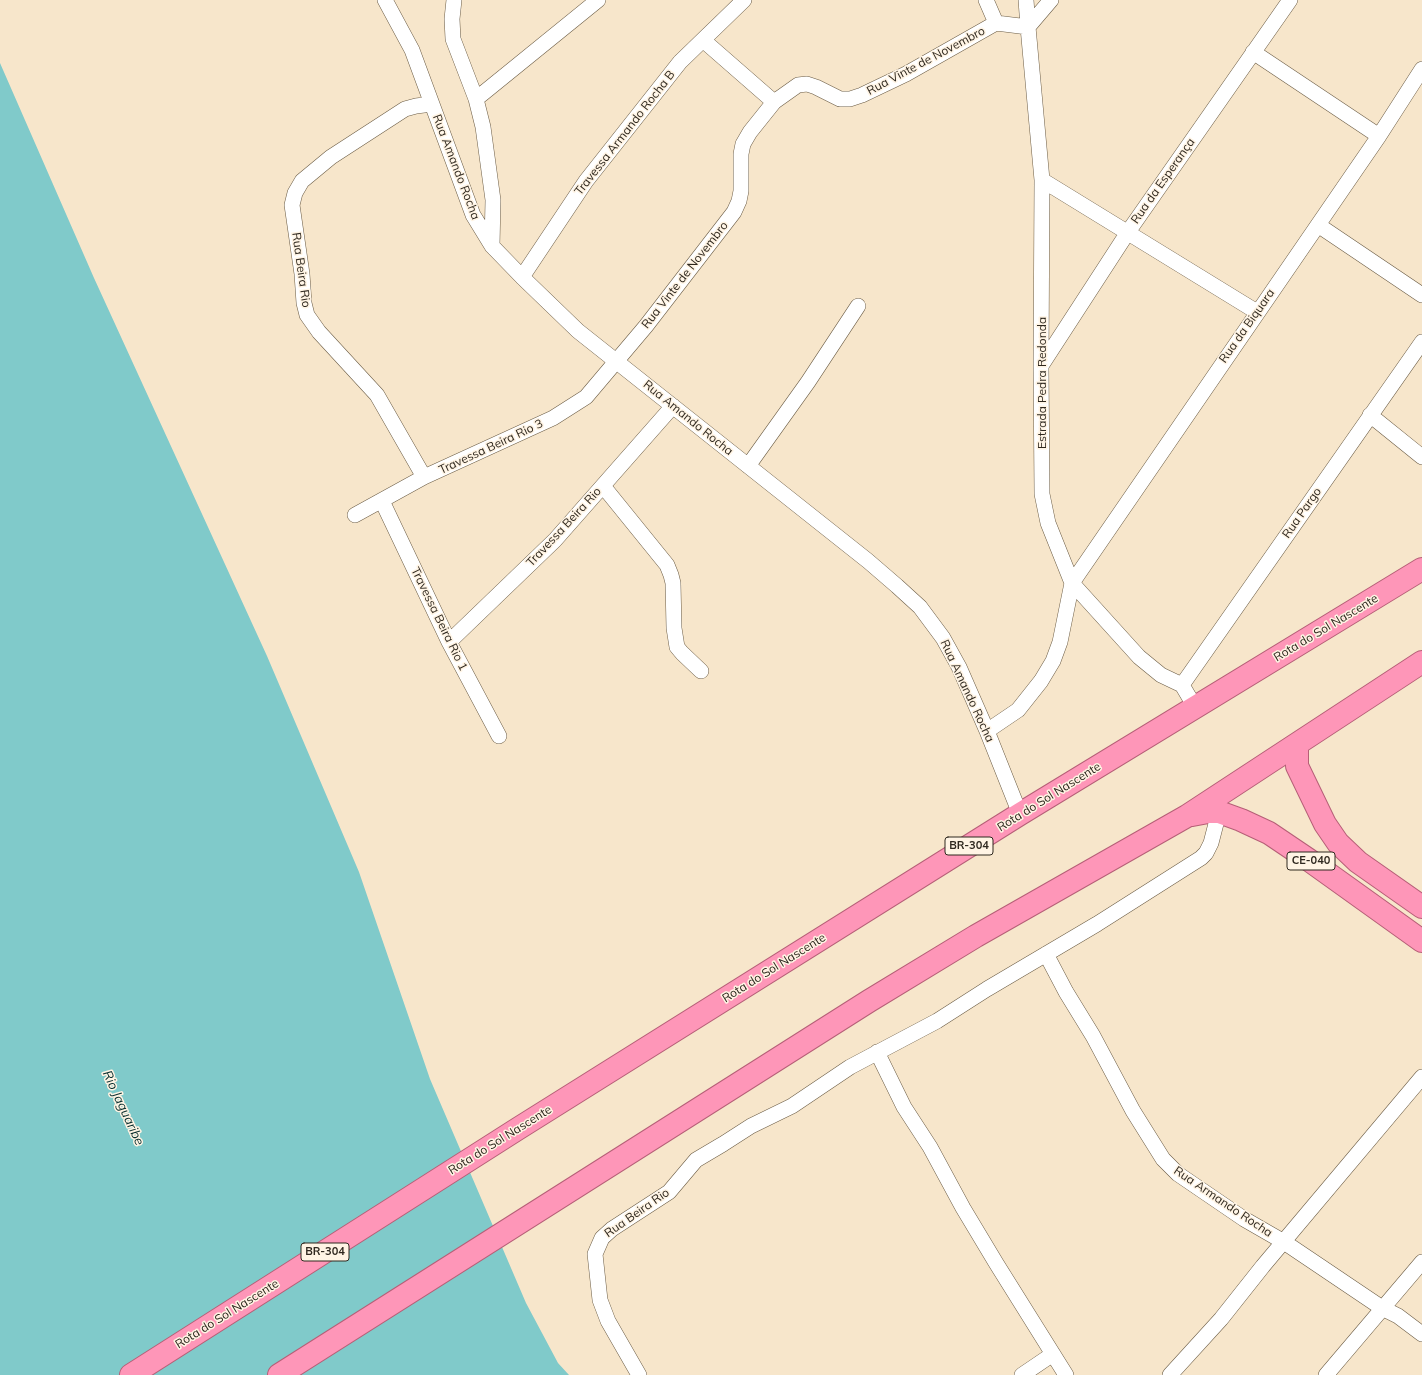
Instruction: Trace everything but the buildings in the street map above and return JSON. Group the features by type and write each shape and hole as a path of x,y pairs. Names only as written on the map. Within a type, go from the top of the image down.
{"highway":[{"name":"Rota do Sol Nascente","path":"131,1375 519,1128 1020,814 1422,569"},
{"path":"280,1375 843,1018 969,940 1187,816 1422,662"},
{"name":"CE-040","path":"1297,745 1297,766 1324,824 1338,843 1358,862 1422,907"},
{"name":"CE-040","path":"1187,816 1208,812 1219,812 1241,820 1268,833 1309,860 1422,941"}],"street":[{"name":"Rua Amando Rocha","path":"385,0 412,50 473,215 492,246 578,331 868,561 898,586 920,608 943,638 959,667 987,731 1020,814"},
{"path":"454,0 452,19 453,39 476,99 483,127 493,200 492,246"},
{"path":"476,99 598,0"},
{"name":"Travessa Armando Rocha B","path":"522,277 586,181 680,62 744,0"},
{"path":"986,0 996,23"},
{"name":"Estrada Pedra Redonda","path":"1026,0 1042,180 1042,494 1048,523 1072,583"},
{"path":"1028,27 1051,0"},
{"name":"Rua da Esperança","path":"1041,366 1128,232 1290,0"},
{"name":"Rua Vinte de Novembro","path":"615,361 646,326 734,212 742,191 741,154 743,144 750,132 774,102 798,85 807,84 816,86 840,99 850,99 862,95 906,74 996,23 1028,27"},
{"path":"703,40 774,102"},
{"path":"1253,52 1379,136"},
{"name":"Rua da Biquara","path":"1072,583 1379,136 1422,70"},
{"name":"Rua Beira Rio","path":"424,477 377,395 319,332 307,315 304,303 302,274 292,206 295,193 302,181 331,157 405,109 432,104"},
{"path":"1042,180 1257,312"},
{"path":"1318,225 1422,296"},
{"path":"748,466 808,382 858,306"},
{"name":"Rua Pargo","path":"1182,685 1422,342"},
{"name":"Travessa Beira Rio 3","path":"355,515 424,477 553,418 586,396 615,361"},
{"name":"Travessa Beira Rio","path":"449,642 555,540 673,406"},
{"path":"1370,415 1422,457"},
{"path":"603,486 667,565 673,583 674,628 677,647 702,670"},
{"name":"Travessa Beira Rio 1","path":"382,501 449,642 499,736"},
{"path":"1072,583 1139,657 1161,676 1182,685 1195,707"},
{"path":"987,731 1018,710 1041,681 1053,661 1060,642 1072,583"},
{"name":"Rua Beira Rio","path":"639,1375 608,1320 600,1300 595,1254 597,1246 602,1238 612,1229 669,1192 696,1160 751,1126 792,1106 850,1066 937,1021 1202,858 1211,843 1219,812"},
{"name":"Rua Armando Rocha","path":"1046,954 1066,992 1093,1036 1133,1111 1163,1159 1178,1174 1244,1219 1284,1242 1382,1308 1398,1316 1422,1334"},
{"path":"877,1052 904,1107 930,1147 963,1208 1066,1375"},
{"path":"1170,1375 1221,1319 1262,1266 1284,1242 1422,1077"},
{"path":"1326,1375 1422,1262"},
{"path":"1022,1375 1053,1354"}],"water":[{"name":"Rio Jaguaribe","path":"0,63 94,278 267,656 359,872 430,1079 526,1303 558,1363 569,1375 0,1375"}]}
